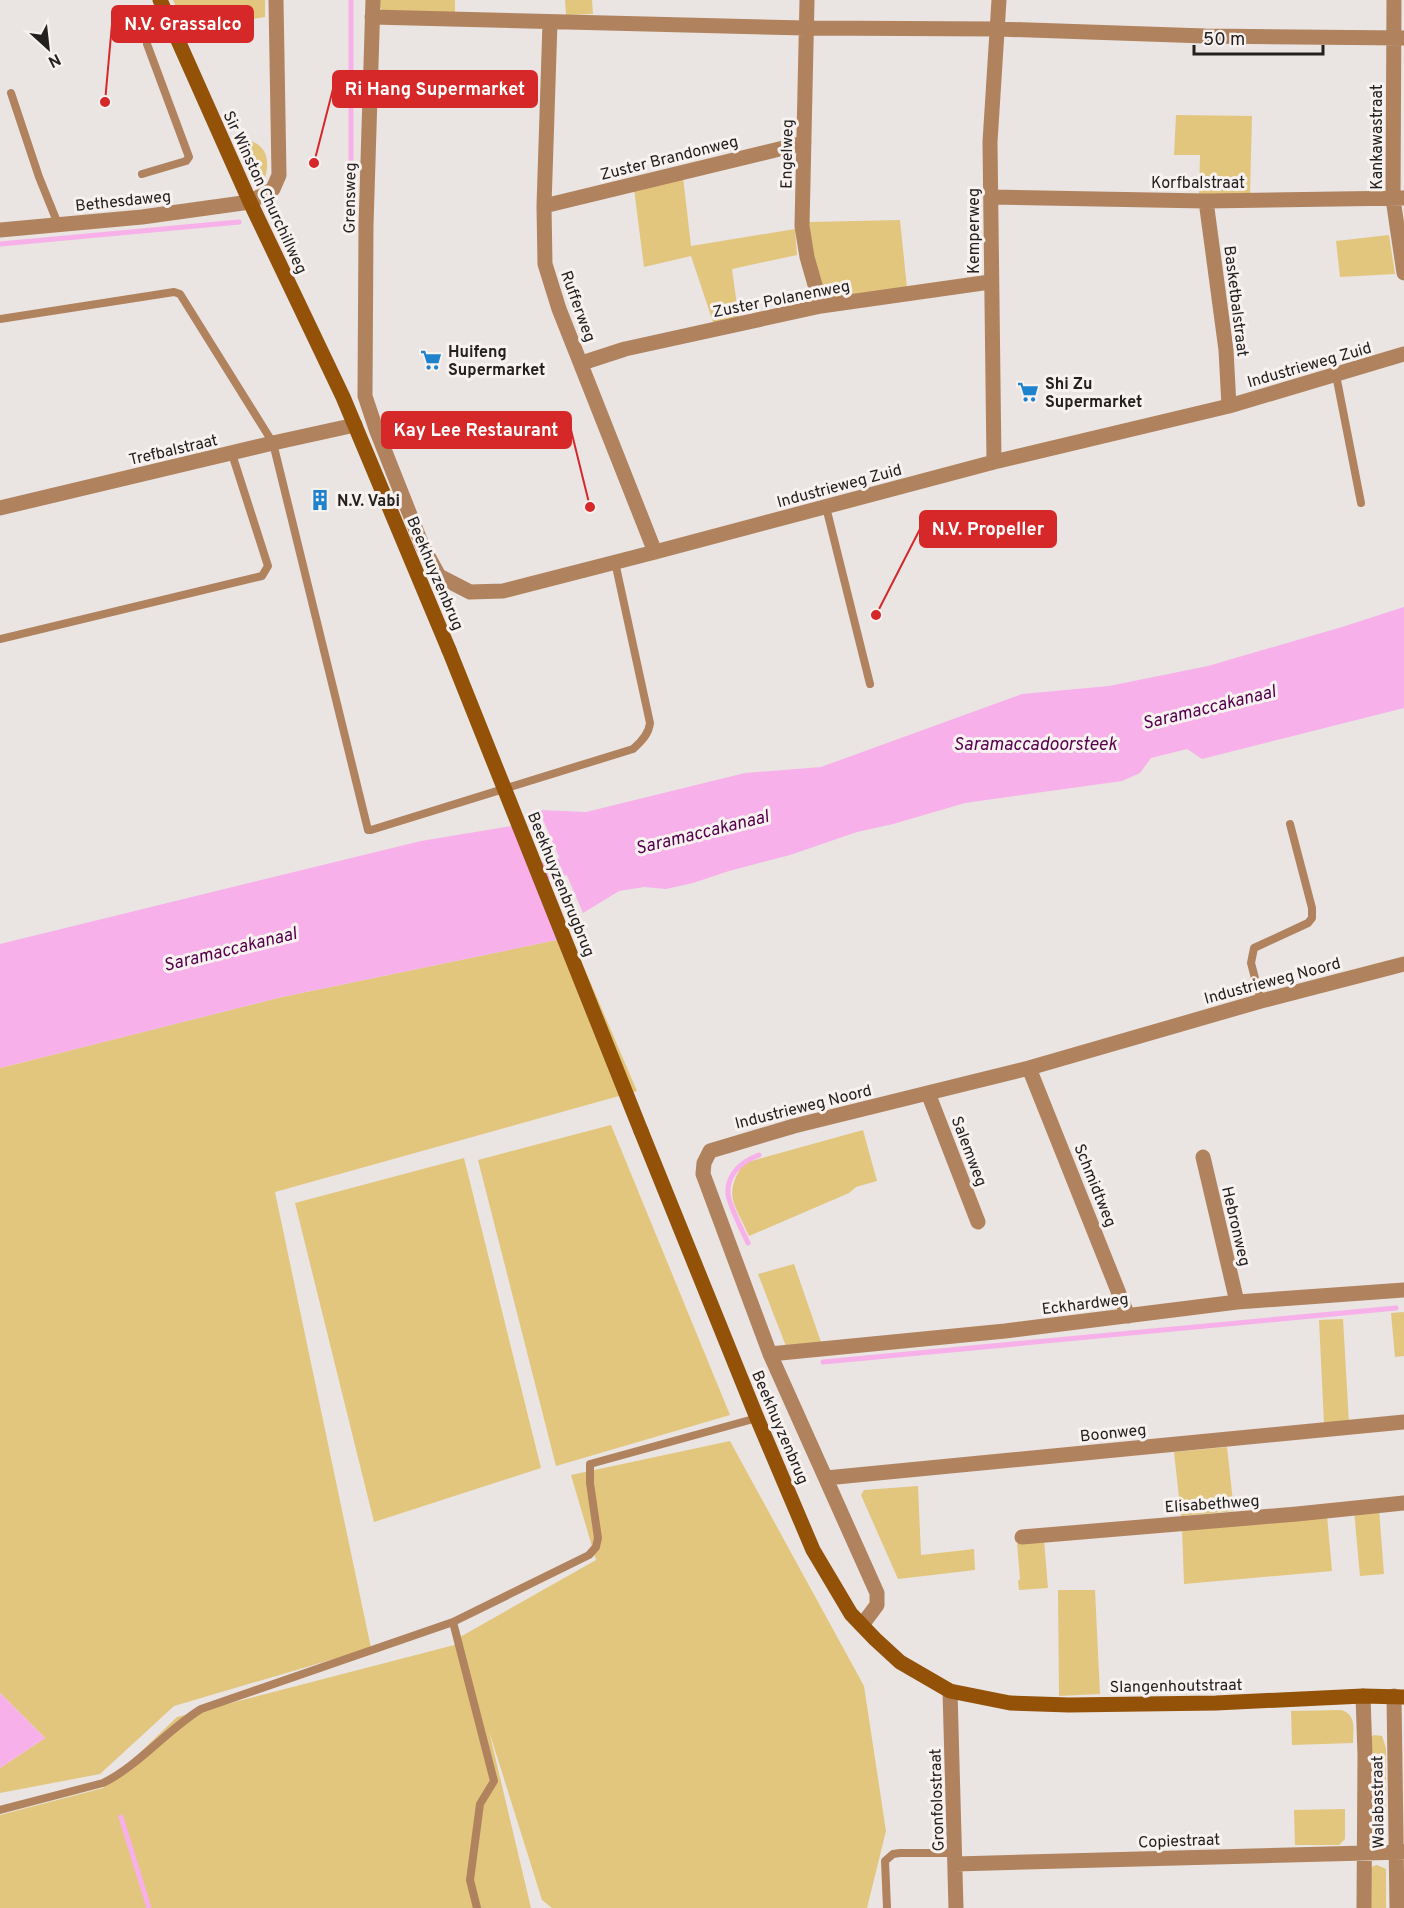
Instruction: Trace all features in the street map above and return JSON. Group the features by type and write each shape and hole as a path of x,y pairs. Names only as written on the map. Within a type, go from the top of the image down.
{"street":[{"name":"Sir Winston Churchillweg","path":"160,0 250,202 343,396 354,425"},
{"path":"250,202 273,189 279,175 276,0"},
{"name":"Grensweg","path":"373,0 366,225 365,396 376,429"},
{"name":"Engelweg","path":"807,0 802,226 807,257 821,306"},
{"name":"Kemperweg","path":"994,462 990,142 999,0"},
{"name":"Kankawastraat","path":"1394,0 1399,38 1399,199 1404,273"},
{"path":"372,17 806,28 1399,38"},
{"name":"Rufferweg","path":"550,22 543,206 545,264 559,309 655,552"},
{"name":"Zuster Brandonweg","path":"543,206 804,144"},
{"name":"Korfbalstraat","path":"991,197 1206,201 1399,199"},
{"name":"Basketbalstraat","path":"1206,201 1226,350 1228,406"},
{"name":"Bethesdaweg","path":"0,230 142,217 250,202"},
{"name":"Zuster Polanenweg","path":"582,363 626,349 821,306 990,282"},
{"name":"Industrieweg Zuid","path":"376,429 422,545 439,576 470,592 503,591 994,462 1228,406 1404,354"},
{"path":"343,396 365,396"},
{"name":"Trefbalstraat","path":"0,508 354,425"},
{"name":"Beekhuyzenbrug","path":"354,425 449,650"},
{"path":"363,443 376,429"},
{"name":"Beekhuyzenbrugbrug","path":"449,650 641,1131"},
{"name":"Industrieweg Noord","path":"862,1625 877,1605 877,1593 770,1354 703,1174 706,1156 716,1148 1029,1068 1261,1001 1404,964"},
{"name":"Schmidtweg","path":"1029,1068 1128,1316"},
{"name":"Salemweg","path":"928,1094 978,1222"},
{"name":"Beekhuyzenbrug","path":"641,1131 813,1550 851,1614 900,1662 950,1691"},
{"name":"Hebronweg","path":"1203,1157 1237,1302"},
{"name":"Eckhardweg","path":"770,1354 1005,1331 1237,1302 1404,1290"},
{"name":"Boonweg","path":"826,1478 1404,1422"},
{"name":"Elisabethweg","path":"1022,1537 1404,1503"},
{"name":"Slangenhoutstraat","path":"950,1691 1010,1703 1069,1705 1216,1703 1399,1696"},
{"name":"Gronfolostraat","path":"950,1691 956,1908"},
{"name":"Walabastraat","path":"1363,1696 1364,1908"},
{"name":"Walabastraat","path":"1397,1908 1400,1852 1399,1696"},
{"name":"Copiestraat","path":"955,1859 1400,1852"}],"lane":[{"path":"142,174 186,161 189,157 147,44 152,30 168,20"},
{"path":"11,93 39,177 58,224"},
{"path":"0,319 178,293 273,443 365,827 368,830 633,749 640,743 650,723 615,562"},
{"path":"1336,375 1361,503"},
{"path":"0,639 262,576 268,566 232,454"},
{"path":"826,507 870,684"},
{"path":"1261,1001 1251,963 1254,948 1308,923 1312,918 1312,908 1290,824"},
{"path":"0,1810 110,1780 201,1709 453,1622 589,1555 598,1538 590,1483 590,1464 757,1418"},
{"path":"453,1622 494,1781 480,1804 470,1880 477,1908"},
{"path":"886,1908 885,1861 893,1854 955,1859"}],"shaded area":[{"path":"173,0 265,0 265,17 186,29"},
{"path":"377,0 455,0 455,13 382,11"},
{"path":"565,0 592,0 593,14 566,15"},
{"path":"1176,115 1252,116 1250,194 1199,195 1200,155 1174,155"},
{"path":"247,140 263,149 267,160 265,178 255,184 239,150"},
{"path":"683,177 691,246 795,229 797,255 732,269 739,320 714,325 691,256 644,267 634,189"},
{"path":"900,220 907,288 834,299 827,297 820,289 808,222"},
{"path":"1389,235 1395,274 1340,277 1336,241"},
{"path":"571,937 637,1091 275,1192 371,1648 174,1706 100,1774 0,1793 0,1768 45,1738 0,1693 0,1068 282,997"},
{"path":"611,1125 730,1415 556,1466 478,1160"},
{"path":"863,1130 877,1181 856,1187 849,1193 749,1236 735,1207 732,1192 737,1174 744,1163"},
{"path":"464,1158 541,1468 374,1522 295,1203"},
{"path":"794,1264 822,1345 787,1349 758,1274"},
{"path":"1404,1312 1404,1356 1395,1357 1391,1313"},
{"path":"1343,1319 1349,1423 1324,1424 1319,1320"},
{"path":"730,1441 864,1686 886,1831 867,1908 552,1908 542,1900 489,1731 531,1908 0,1908 0,1815 103,1788 177,1717 462,1643 460,1637 596,1560 571,1475"},
{"path":"1227,1447 1234,1511 1181,1516 1174,1452"},
{"path":"918,1486 921,1555 974,1549 975,1570 898,1579 861,1495 864,1490"},
{"path":"1379,1509 1384,1574 1360,1576 1354,1511"},
{"path":"1327,1516 1332,1571 1184,1584 1182,1528"},
{"path":"1044,1540 1048,1588 1019,1590 1017,1543"},
{"path":"1058,1590 1095,1590 1100,1694 1059,1696"},
{"path":"1341,1710 1350,1715 1352,1719 1353,1743 1292,1745 1291,1711"},
{"path":"1382,1736 1386,1748 1386,1845 1372,1849 1368,1843 1371,1737"},
{"path":"1345,1809 1345,1839 1339,1845 1295,1845 1294,1810"},
{"path":"1377,1865 1386,1869 1386,1908 1369,1908 1369,1870"}],"water":[{"name":"Saramaccadoorsteek","path":"1404,607 1404,708 1202,759 1187,749 1151,758 1140,773 1122,781 965,803 857,832 790,855 693,883 666,889 644,887 619,891 583,913 539,810 586,812 745,773 821,767 1022,694 1109,686 1208,666"},
{"path":"512,826 571,937 282,997 0,1068 0,944 421,841"},
{"path":"0,1693 45,1738 0,1768"}],"waterway":[{"path":"351,0 351,220"},
{"path":"0,244 239,222"},
{"name":"Saramaccakanaal","path":"523,876 587,861"},
{"path":"748,1243 730,1203 728,1186 737,1169 759,1155"},
{"path":"823,1362 1396,1308"},
{"path":"121,1817 149,1908"}],"place":[{"name":"N.V. Grassalco","path":"105,102"},
{"name":"Ri Hang Supermarket","path":"314,163"},
{"name":"Huifeng Supermarket","path":"431,360"},
{"name":"Shi Zu Supermarket","path":"1028,392"},
{"name":"N.V. Vabi","path":"320,500"},
{"name":"Kay Lee Restaurant","path":"590,507"},
{"name":"N.V. Propeller","path":"876,615"}]}
